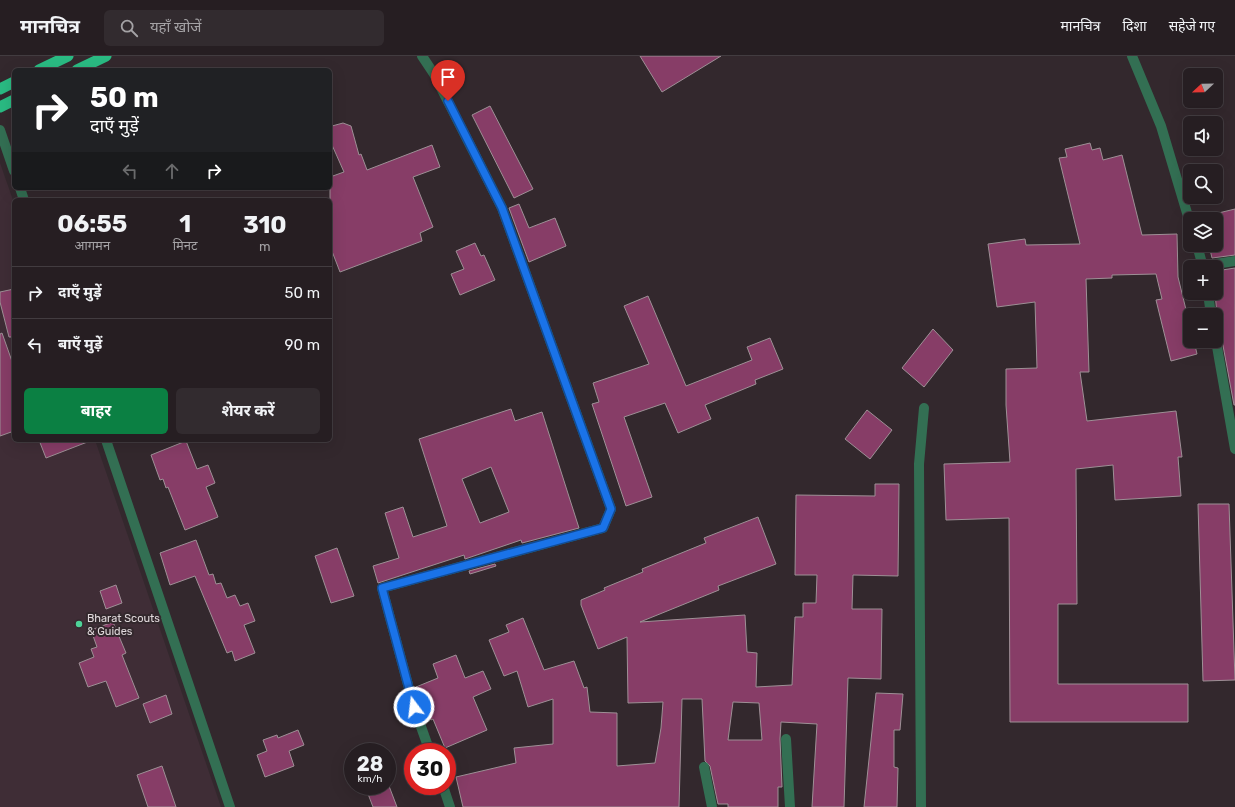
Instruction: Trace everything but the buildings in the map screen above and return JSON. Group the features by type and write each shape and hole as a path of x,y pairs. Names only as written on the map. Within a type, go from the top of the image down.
{"highway":[{"path":"43,68 68,56"},
{"path":"81,68 106,56"},
{"path":"0,89 12,83"},
{"path":"0,107 12,101"}],"street":[{"path":"422,56 434,74 502,208 611,509 603,528 382,588 414,707 427,743"},
{"path":"1132,56 1161,126 1187,212"},
{"path":"0,130 12,165"},
{"path":"1223,263 1235,261"},
{"path":"1217,348 1235,448"},
{"path":"921,807 919,464 924,408"},
{"path":"107,442 230,807"},
{"path":"786,739 790,807"},
{"path":"704,767 712,807"},
{"path":"446,795 450,807"}],"shaded area":[{"name":"Bharat Scouts & Guides","path":"0,163 12,198 12,442 96,442 221,807 0,807"}],"place":[{"name":"Bharat Scouts & Guides","path":"79,624"}],"route":[{"path":"414,707 382,588 603,528 611,509 502,208 448,101"}]}
